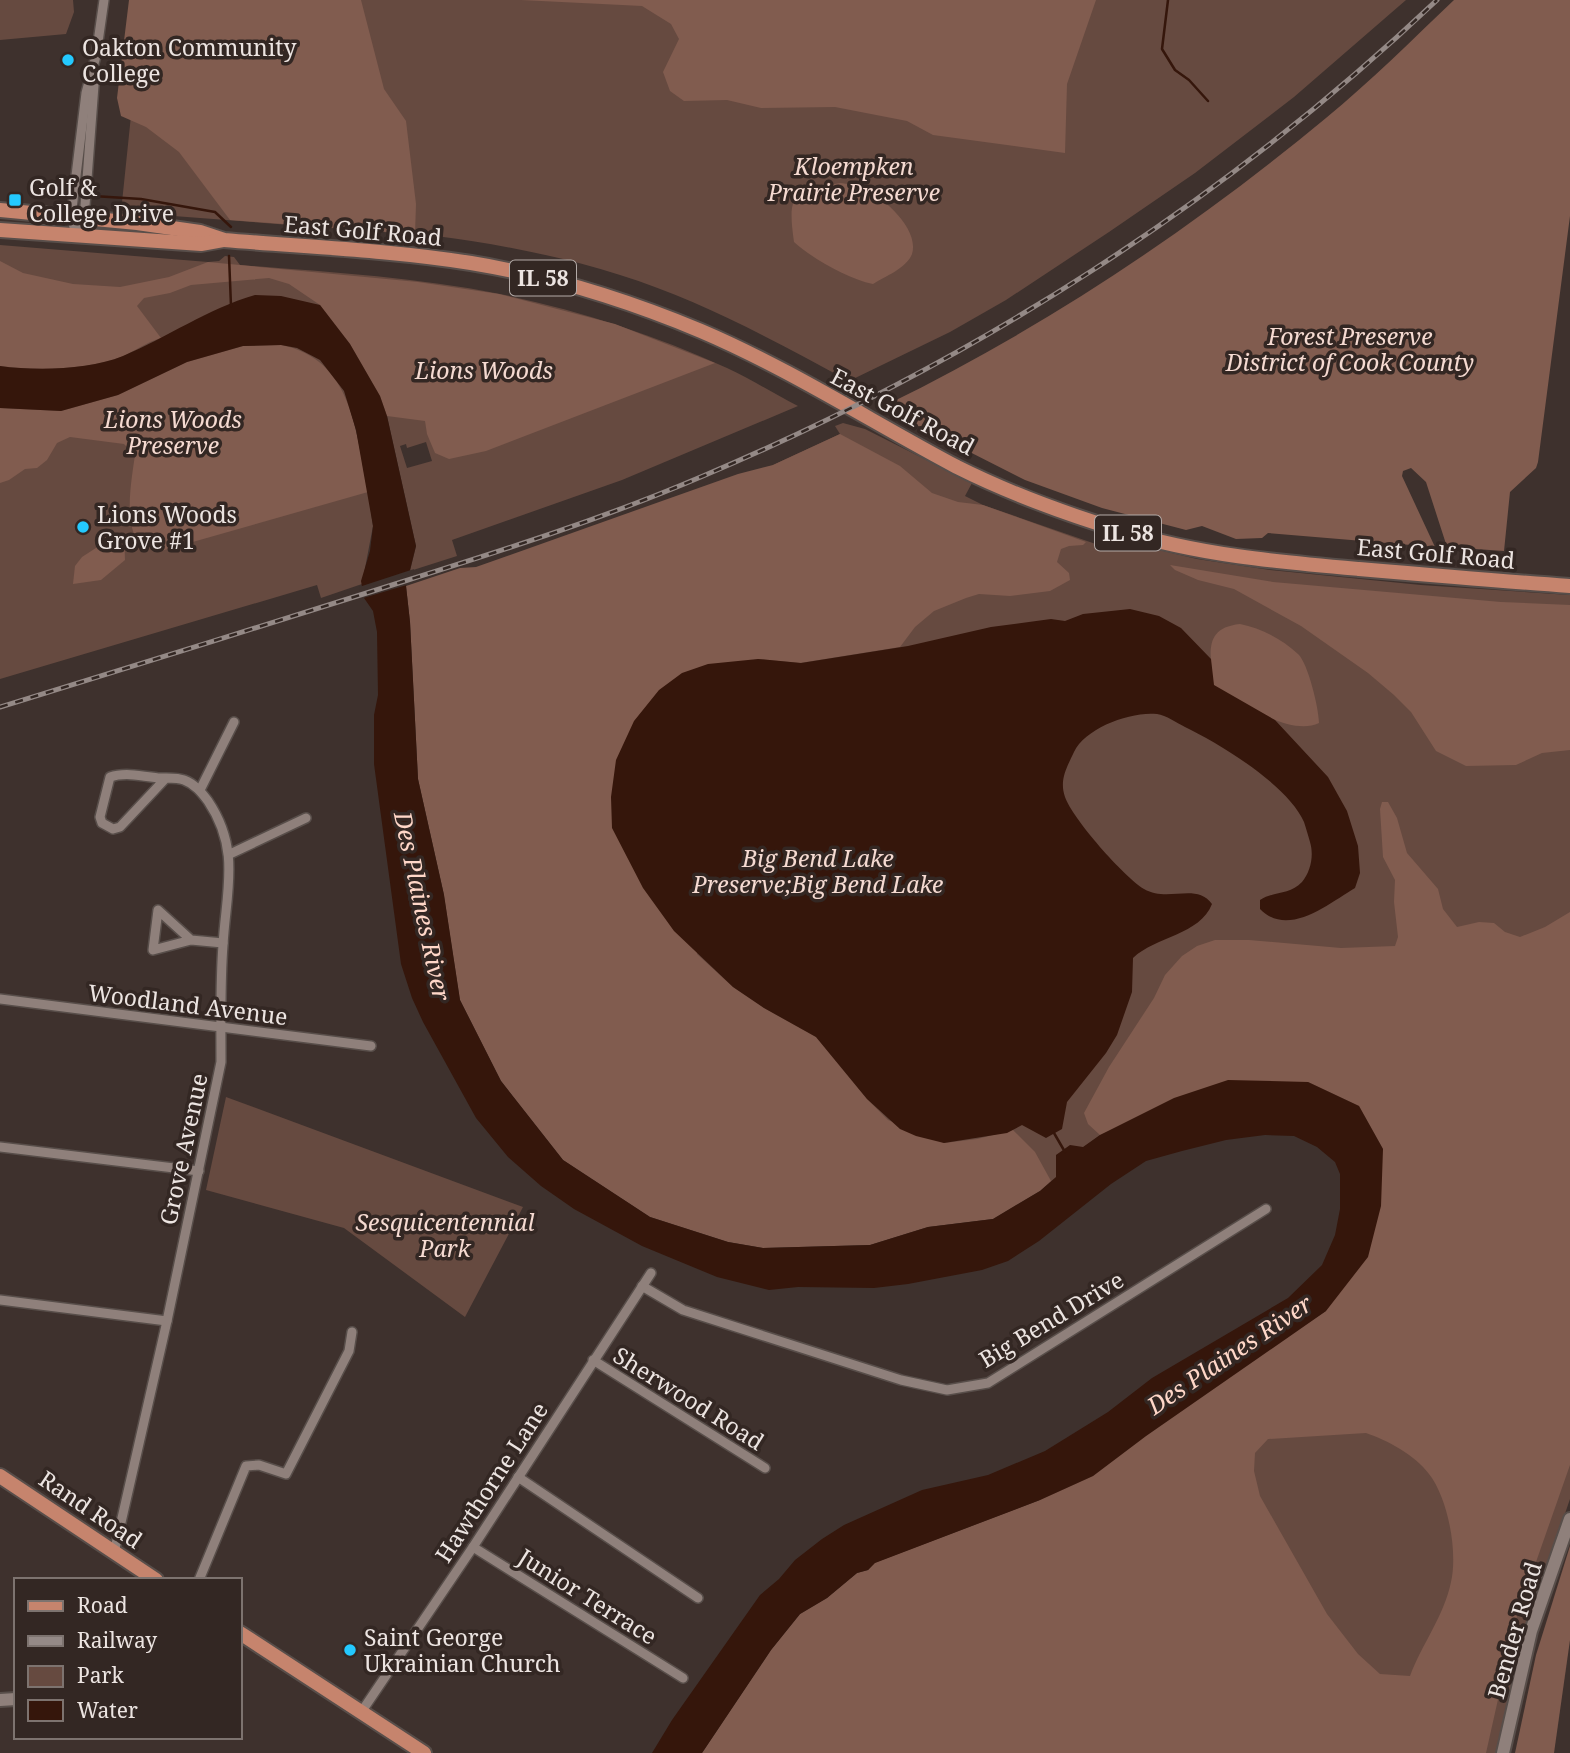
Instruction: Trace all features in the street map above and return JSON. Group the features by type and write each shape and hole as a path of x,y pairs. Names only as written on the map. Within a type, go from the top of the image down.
{"main road":[{"name":"East Golf Road","path":"0,210 200,232 225,240 390,253 472,264 538,277 600,293 657,313 754,355 948,462 1004,488 1125,533 1187,548 1267,561 1570,586"},
{"name":"East Golf Road","path":"0,230 201,244 225,240"},
{"name":"Rand Road","path":"0,1476 153,1578"},
{"path":"242,1634 362,1710 424,1753"}],"street":[{"path":"77,237 104,0"},
{"path":"166,778 120,827 113,829 102,823 100,817 110,777 118,774 166,778 184,780 200,790 234,722"},
{"name":"Grove Avenue","path":"114,1553 167,1321 221,1062 219,1027 223,943 231,881 230,854 222,825 200,790"},
{"path":"230,854 306,818"},
{"path":"191,940 158,910 153,950 191,940 223,943"},
{"name":"Woodland Avenue","path":"0,999 371,1046"},
{"path":"0,1147 199,1171"},
{"name":"Big Bend Drive","path":"642,1286 683,1310 901,1380 947,1390 988,1382 1034,1356 1266,1209"},
{"name":"Hawthorne Lane","path":"362,1710 473,1548 651,1273"},
{"path":"0,1300 167,1321"},
{"path":"200,1578 246,1466 259,1465 286,1474 349,1351 352,1332"},
{"name":"Sherwood Road","path":"593,1360 765,1468"},
{"path":"517,1478 698,1598"},
{"name":"Bender Road","path":"1503,1753 1531,1631 1570,1519"},
{"name":"Junior Terrace","path":"473,1548 683,1678"}],"green space":[{"path":"0,0 73,0 74,12 66,34 0,40"},
{"path":"129,0 361,0 384,89 406,121 416,204 415,234 230,220 179,152 146,127 121,116 117,98"},
{"name":"Kloempken Prairie Preserve","path":"143,0 1406,0 1294,97 1195,173 1109,232 1006,300 950,332 849,381 765,336 679,296 620,275 552,256 436,236 121,212"},
{"path":"521,0 1096,0 1067,84 1065,153 933,135 907,121 835,107 761,108 727,100 684,101 670,91 663,72 679,39 671,24 642,6"},
{"name":"Forest Preserve District of Cook County","path":"1454,0 1570,0 1570,216 1538,462 1536,468 1510,492 1504,551 1447,547 1426,482 1411,468 1403,471 1402,476 1435,547 1268,533 1262,538 1236,539 1202,526 1186,530 1102,508 1025,480 887,410 888,404 1003,343 1060,309 1223,199 1343,104"},
{"path":"840,183 862,187 879,198 897,214 910,234 913,244 909,259 900,268 873,284 831,267 794,242 792,213 797,197 812,189"},
{"name":"Lions Woods Preserve","path":"0,245 208,262 219,261 225,256 234,257 240,265 403,279 500,294 644,334 736,372 798,406 622,480 452,540 457,556 410,571 416,546 387,416 350,411 373,526 362,584 321,598 317,585 0,679","holes":["426,442 432,461 407,468 400,446 406,444 407,448"]},
{"name":"Lions Woods","path":"0,261 23,273 73,284 120,287 169,277 208,262 418,282 499,294 615,324 715,363 486,451 449,459 435,453 425,421 387,416 380,396 350,344 320,305 289,284 269,278 191,285 170,293 144,298 137,306 161,338 121,357 92,365 61,368 0,366"},
{"path":"281,345 305,353 323,366 337,382 354,423 368,492 161,551 144,546 132,529 130,490 135,455 124,444 70,437 57,443 47,460 37,468 25,469 0,483 0,408 61,411 118,395 187,362 243,346"},
{"name":"Big Bend Lake Preserve;Big Bend Lake","path":"843,423 865,429 972,483 965,496 983,505 1116,551 1138,545 1197,559 1270,570 1421,585 1570,595 1570,1499 1524,1633 1497,1753 702,1753 1040,1500 1326,1311 1359,1106 1100,1135 1083,1148 1056,1155 1057,1177 1040,1191 460,1000 444,895 773,465 840,434 835,426"},
{"path":"840,434 900,466 932,493 958,502 983,505 1086,542 1061,549 1057,562 1069,573 1070,580 1050,591 1010,596 979,594 966,598 934,611 915,627 900,647 800,663 758,659 697,954 733,987 816,1037 867,1099 888,1120 944,1143 977,1139 1013,1130 1035,1152 1051,1181 1040,1191 993,1219 928,1227 870,1245 763,1248 728,1242 650,1217 563,1160 501,1081 460,1000 444,895 418,779 406,586 460,568 476,567 738,474 773,465"},
{"path":"119,533 124,534 125,560 101,580 73,584 75,566 82,557"},
{"path":"1170,565 1273,582 1501,602 1570,605 1570,750 1542,753 1516,765 1466,766 1436,751 1411,712 1394,695 1368,673 1301,626 1234,589 1198,580"},
{"path":"1240,624 1271,635 1302,659 1312,687 1319,723 1307,726 1279,721 1250,708 1213,685 1211,654 1214,637 1219,631"},
{"path":"1382,802 1388,802 1397,818 1407,853 1438,889 1443,909 1457,927 1479,922 1494,923 1505,932 1520,937 1545,927 1570,912 1570,1465 1516,1619 1486,1753 702,1753 771,1650 800,1614 827,1598 857,1573 868,1570 874,1563 1040,1500 1093,1476 1326,1311 1383,1149 1359,1106 1308,1082 1132,1121 1100,1135 1088,1124 1084,1113 1109,1067 1154,998 1165,975 1182,956 1197,946 1215,940 1249,940 1341,948 1395,946 1398,937 1394,902 1395,880 1383,857 1380,809","holes":["1366,1433 1391,1444 1423,1467 1436,1484 1450,1526 1453,1570 1448,1594 1410,1676 1380,1674 1358,1654 1327,1614 1260,1496 1254,1471 1255,1453 1268,1439"]},
{"name":"Sesquicentennial Park","path":"226,1097 523,1207 465,1317 344,1228 206,1190"},
{"path":"1570,1546 1570,1640 1554,1753 1515,1753 1536,1655"}],"water":[{"name":"Des Plaines River","path":"255,295 281,296 320,305 350,344 380,396 387,416 416,546 406,586 418,779 444,895 460,1000 501,1081 563,1160 650,1217 728,1242 763,1248 870,1245 928,1227 993,1219 1040,1191 1056,1177 1056,1155 1070,1145 1083,1147 1100,1135 1174,1098 1228,1080 1308,1082 1359,1106 1383,1149 1381,1206 1368,1257 1326,1311 1093,1476 1040,1500 875,1563 868,1570 857,1573 827,1598 800,1614 771,1650 702,1753 652,1753 672,1720 760,1595 779,1579 795,1560 844,1525 922,1490 988,1475 1045,1451 1108,1412 1152,1378 1288,1298 1322,1265 1335,1235 1340,1209 1340,1174 1335,1162 1317,1147 1294,1136 1265,1135 1226,1140 1146,1161 1111,1184 1039,1241 1008,1261 982,1270 874,1288 798,1287 769,1290 717,1277 642,1246 574,1209 541,1186 508,1157 476,1118 423,1022 401,964 374,764 374,715 378,695 377,632 373,611 364,598 361,581 370,551 373,526 356,430 344,391 320,360 297,348 281,345 243,346 187,362 118,395 61,411 0,408 0,366 62,368 109,361 204,315"},
{"path":"1130,609 1159,616 1181,628 1211,659 1214,685 1275,720 1328,777 1347,811 1358,846 1360,873 1355,888 1308,915 1283,920 1271,917 1260,909 1260,900 1287,891 1302,882 1310,868 1312,857 1304,822 1284,794 1234,755 1164,716 1135,715 1098,729 1080,743 1063,779 1065,797 1077,819 1124,873 1144,889 1162,894 1198,894 1212,904 1206,914 1188,929 1153,945 1133,958 1132,992 1117,1035 1067,1102 1062,1129 1046,1138 1022,1125 1007,1133 944,1143 916,1136 900,1129 867,1099 816,1037 733,987 674,931 643,888 612,828 611,797 616,760 634,721 659,690 682,673 708,664 758,659 801,663 908,646 991,627 1051,619 1065,621 1083,614"}],"pier":[{"path":"414,569 410,584 360,599 359,587"}],"waterway":[{"path":"1168,0 1162,49 1175,70 1189,80 1208,101"},
{"path":"93,196 141,199 215,212 231,227"},
{"path":"229,256 231,306"},
{"path":"1054,1133 1065,1152"}],"railway":[{"path":"0,707 540,538 663,493 803,431 902,382 998,329 1091,271 1270,144 1355,74 1437,0"}],"place":[{"name":"Oakton Community College","path":"68,60"},
{"name":"Golf & College Drive","path":"15,200"},
{"name":"Lions Woods Grove #1","path":"83,527"},
{"name":"Saint George Ukrainian Church","path":"350,1650"}]}
